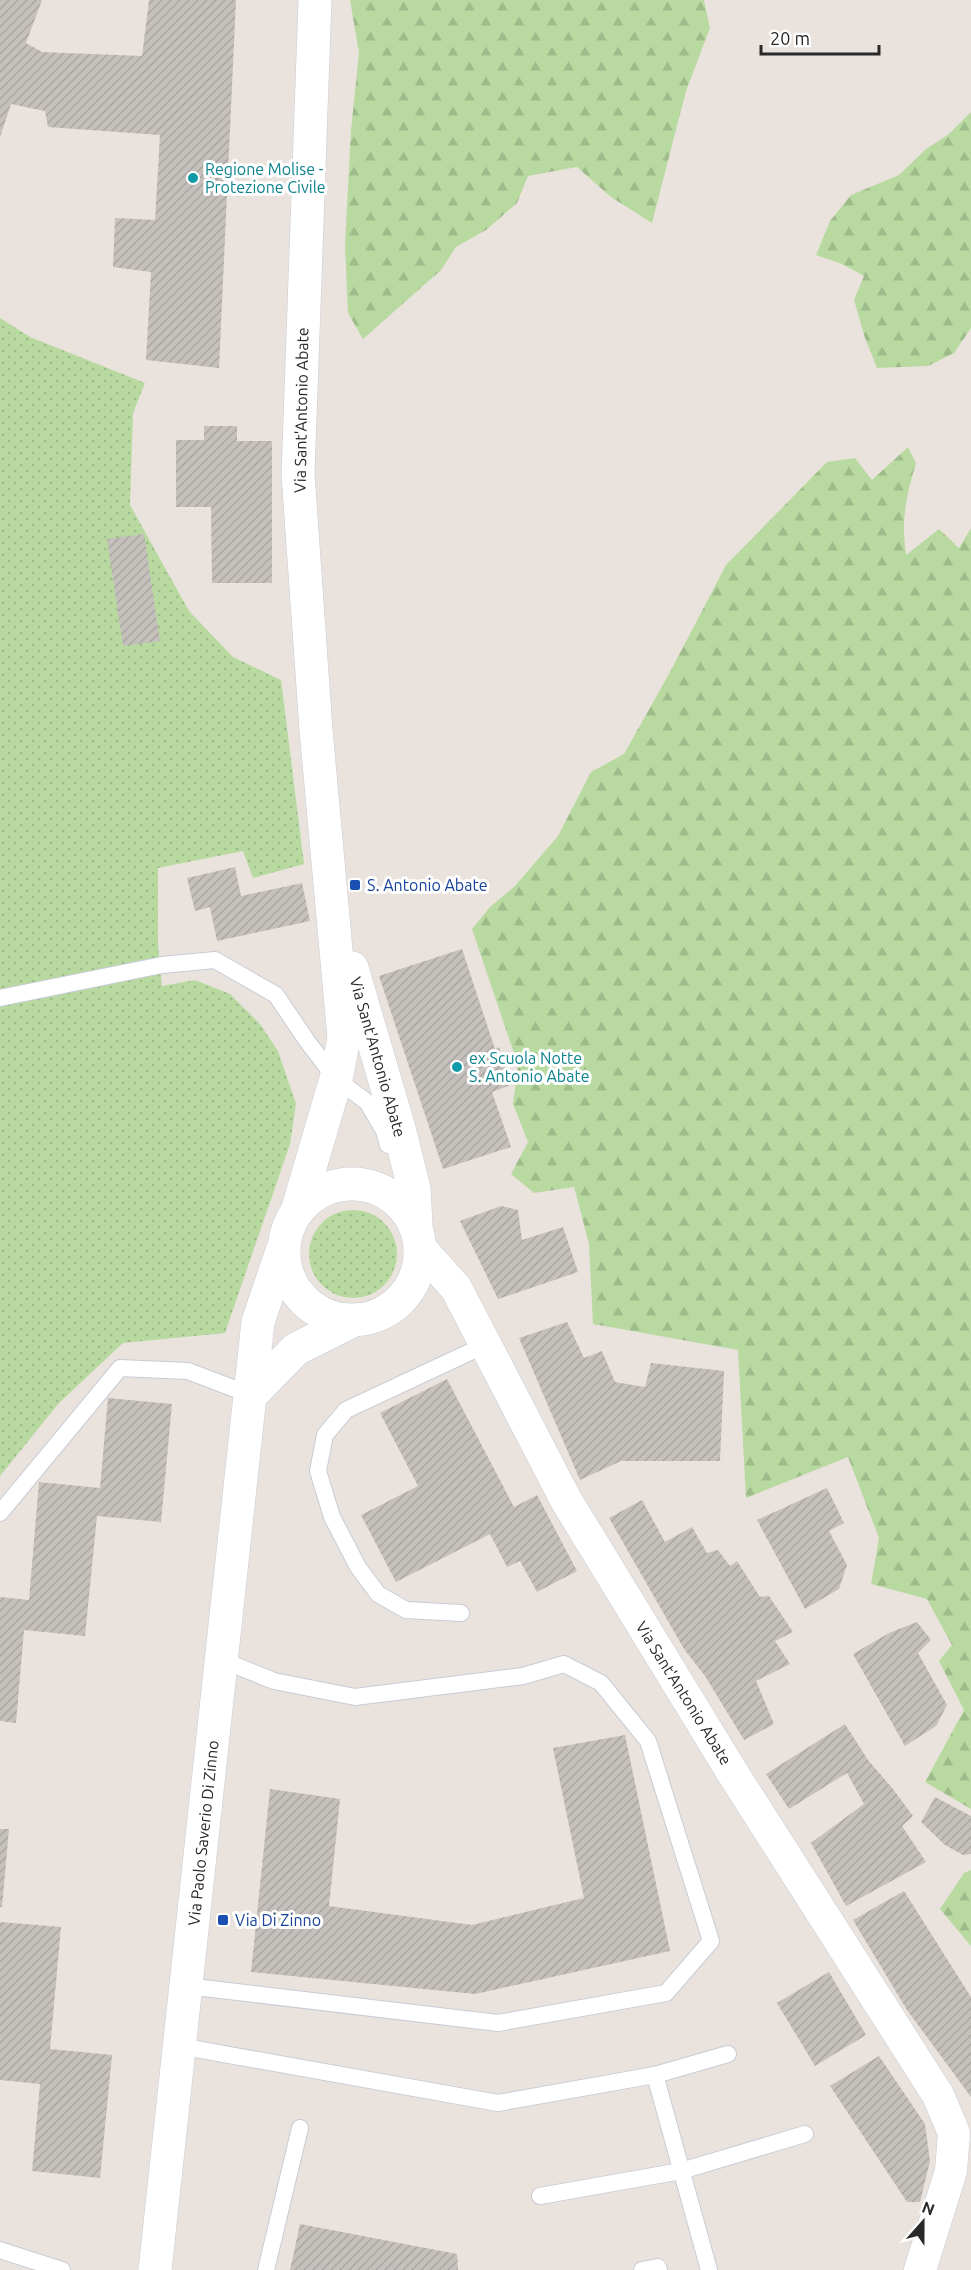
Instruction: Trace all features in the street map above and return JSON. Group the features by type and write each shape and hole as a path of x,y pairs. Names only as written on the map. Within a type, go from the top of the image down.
{"street":[{"name":"Via Sant'Antonio Abate","path":"298,1208 336,1078 344,1038 330,892 298,474 315,0"},
{"name":"Via Sant'Antonio Abate","path":"330,892 400,1132 414,1189 413,1226 456,1288 566,1500 738,1781 938,2095 954,2133 951,2171 920,2270"},
{"path":"251,1395 296,1349 352,1321 374,1317 393,1307 409,1291 419,1271 413,1226 377,1188 349,1182 321,1190 298,1208 286,1228 282,1251 288,1278 303,1300 325,1315 352,1321"},
{"name":"Via Paolo Saverio Di Zinno","path":"155,2270 258,1322 282,1251"}],"lane":[{"path":"0,998 162,965 215,960 276,995 307,1041 336,1078 367,1102 384,1131 413,1226"},
{"path":"461,1613 406,1610 378,1594 358,1567 332,1517 318,1471 325,1435 346,1410 485,1345"},
{"path":"0,1513 120,1368 188,1371 251,1395"},
{"path":"186,1986 498,2023 666,1993 711,1941 648,1741 601,1683 564,1664 523,1676 355,1697 274,1681 222,1660"},
{"path":"179,2046 498,2103 655,2075 728,2054"},
{"path":"655,2075 709,2270"},
{"path":"266,2270 300,2128"},
{"path":"540,2196 681,2171 805,2134"},
{"path":"0,2250 62,2270"},
{"path":"642,2270 658,2267 659,2270"}],"green space":[{"path":"350,0 704,0 710,28 686,91 652,223 611,197 577,167 528,176 517,203 486,230 456,247 441,270 363,339 348,313 345,245 351,130 359,53"},
{"path":"971,112 971,328 954,353 928,366 877,368 854,300 864,276 842,264 816,255 830,221 851,195 899,175 926,149 949,134"},
{"path":"0,318 30,337 145,383 133,413 130,505 189,611 233,657 281,680 304,864 253,878 243,851 158,868 158,945 162,986 195,980 230,994 260,1024 278,1051 296,1104 290,1144 225,1333 123,1343 59,1403 0,1476"},
{"path":"908,447 916,463 905,508 906,555 939,529 959,548 971,528 971,1809 925,1782 964,1710 939,1661 952,1645 927,1599 871,1584 879,1538 848,1457 746,1498 738,1350 593,1324 589,1244 574,1187 534,1193 511,1174 528,1142 513,1104 518,1065 472,929 490,907 514,887 558,836 591,772 624,754 726,565 827,462 855,458 872,480"},
{"path":"353,1210 370,1213 384,1223 394,1237 397,1254 394,1271 384,1285 370,1295 353,1298 336,1295 322,1285 312,1271 309,1254 312,1237 322,1223 336,1213"},
{"path":"971,1870 971,1946 940,1909 964,1873"}],"building":[{"name":"Regione Molise - Protezione Civile","path":"0,0 42,0 26,43 42,52 142,56 149,0 236,0 219,368 146,360 151,272 113,267 115,218 155,220 160,135 48,127 45,111 11,104 0,137"},
{"path":"204,426 237,426 237,441 272,441 272,583 212,583 211,507 176,507 176,440 204,440"},
{"path":"144,534 160,641 123,646 107,539"},
{"path":"235,867 241,896 302,883 310,921 217,941 210,907 195,911 187,878"},
{"name":"ex Scuola Notte S. Antonio Abate","path":"462,949 495,1049 499,1047 511,1085 492,1092 511,1147 443,1169 379,976"},
{"path":"501,1206 518,1210 522,1240 563,1227 578,1272 498,1299 460,1221"},
{"path":"567,1322 584,1358 602,1351 615,1382 645,1387 651,1363 724,1371 720,1461 621,1461 580,1480 519,1338"},
{"path":"447,1379 514,1507 537,1495 577,1571 537,1592 520,1561 507,1567 490,1534 396,1582 361,1515 418,1486 380,1413"},
{"path":"108,1398 172,1404 161,1522 97,1516 85,1636 24,1630 16,1723 0,1721 0,1597 29,1600 39,1482 100,1488"},
{"path":"827,1488 844,1523 829,1531 847,1565 839,1589 805,1609 757,1520"},
{"path":"642,1500 665,1542 692,1527 707,1553 718,1550 730,1566 737,1561 760,1597 769,1596 793,1632 775,1641 790,1664 756,1681 774,1724 744,1740 705,1676 684,1649 609,1518"},
{"path":"917,1622 931,1640 918,1653 947,1705 936,1726 905,1746 853,1654 889,1633"},
{"path":"845,1724 868,1760 913,1816 902,1826 926,1862 846,1906 811,1843 864,1804 847,1773 789,1809 766,1774"},
{"path":"625,1735 670,1951 475,1994 251,1972 270,1789 340,1799 329,1906 472,1925 584,1898 553,1748"},
{"path":"935,1797 971,1816 971,1854 963,1855 945,1845 921,1822"},
{"path":"0,1829 9,1829 2,1907 0,1907"},
{"path":"904,1891 971,1997 971,2097 907,2010 853,1920"},
{"path":"0,1922 61,1927 50,2049 112,2055 100,2178 32,2171 40,2084 0,2080"},
{"path":"829,1972 866,2035 815,2066 777,2003"},
{"path":"879,2056 925,2124 930,2161 920,2202 907,2202 830,2086"},
{"path":"300,2224 457,2254 458,2270 290,2270"}],"place":[{"name":"Regione Molise - Protezione Civile","path":"193,178"},
{"name":"S. Antonio Abate","path":"355,885"},
{"name":"ex Scuola Notte S. Antonio Abate","path":"457,1067"},
{"name":"Via Di Zinno","path":"223,1920"}]}
